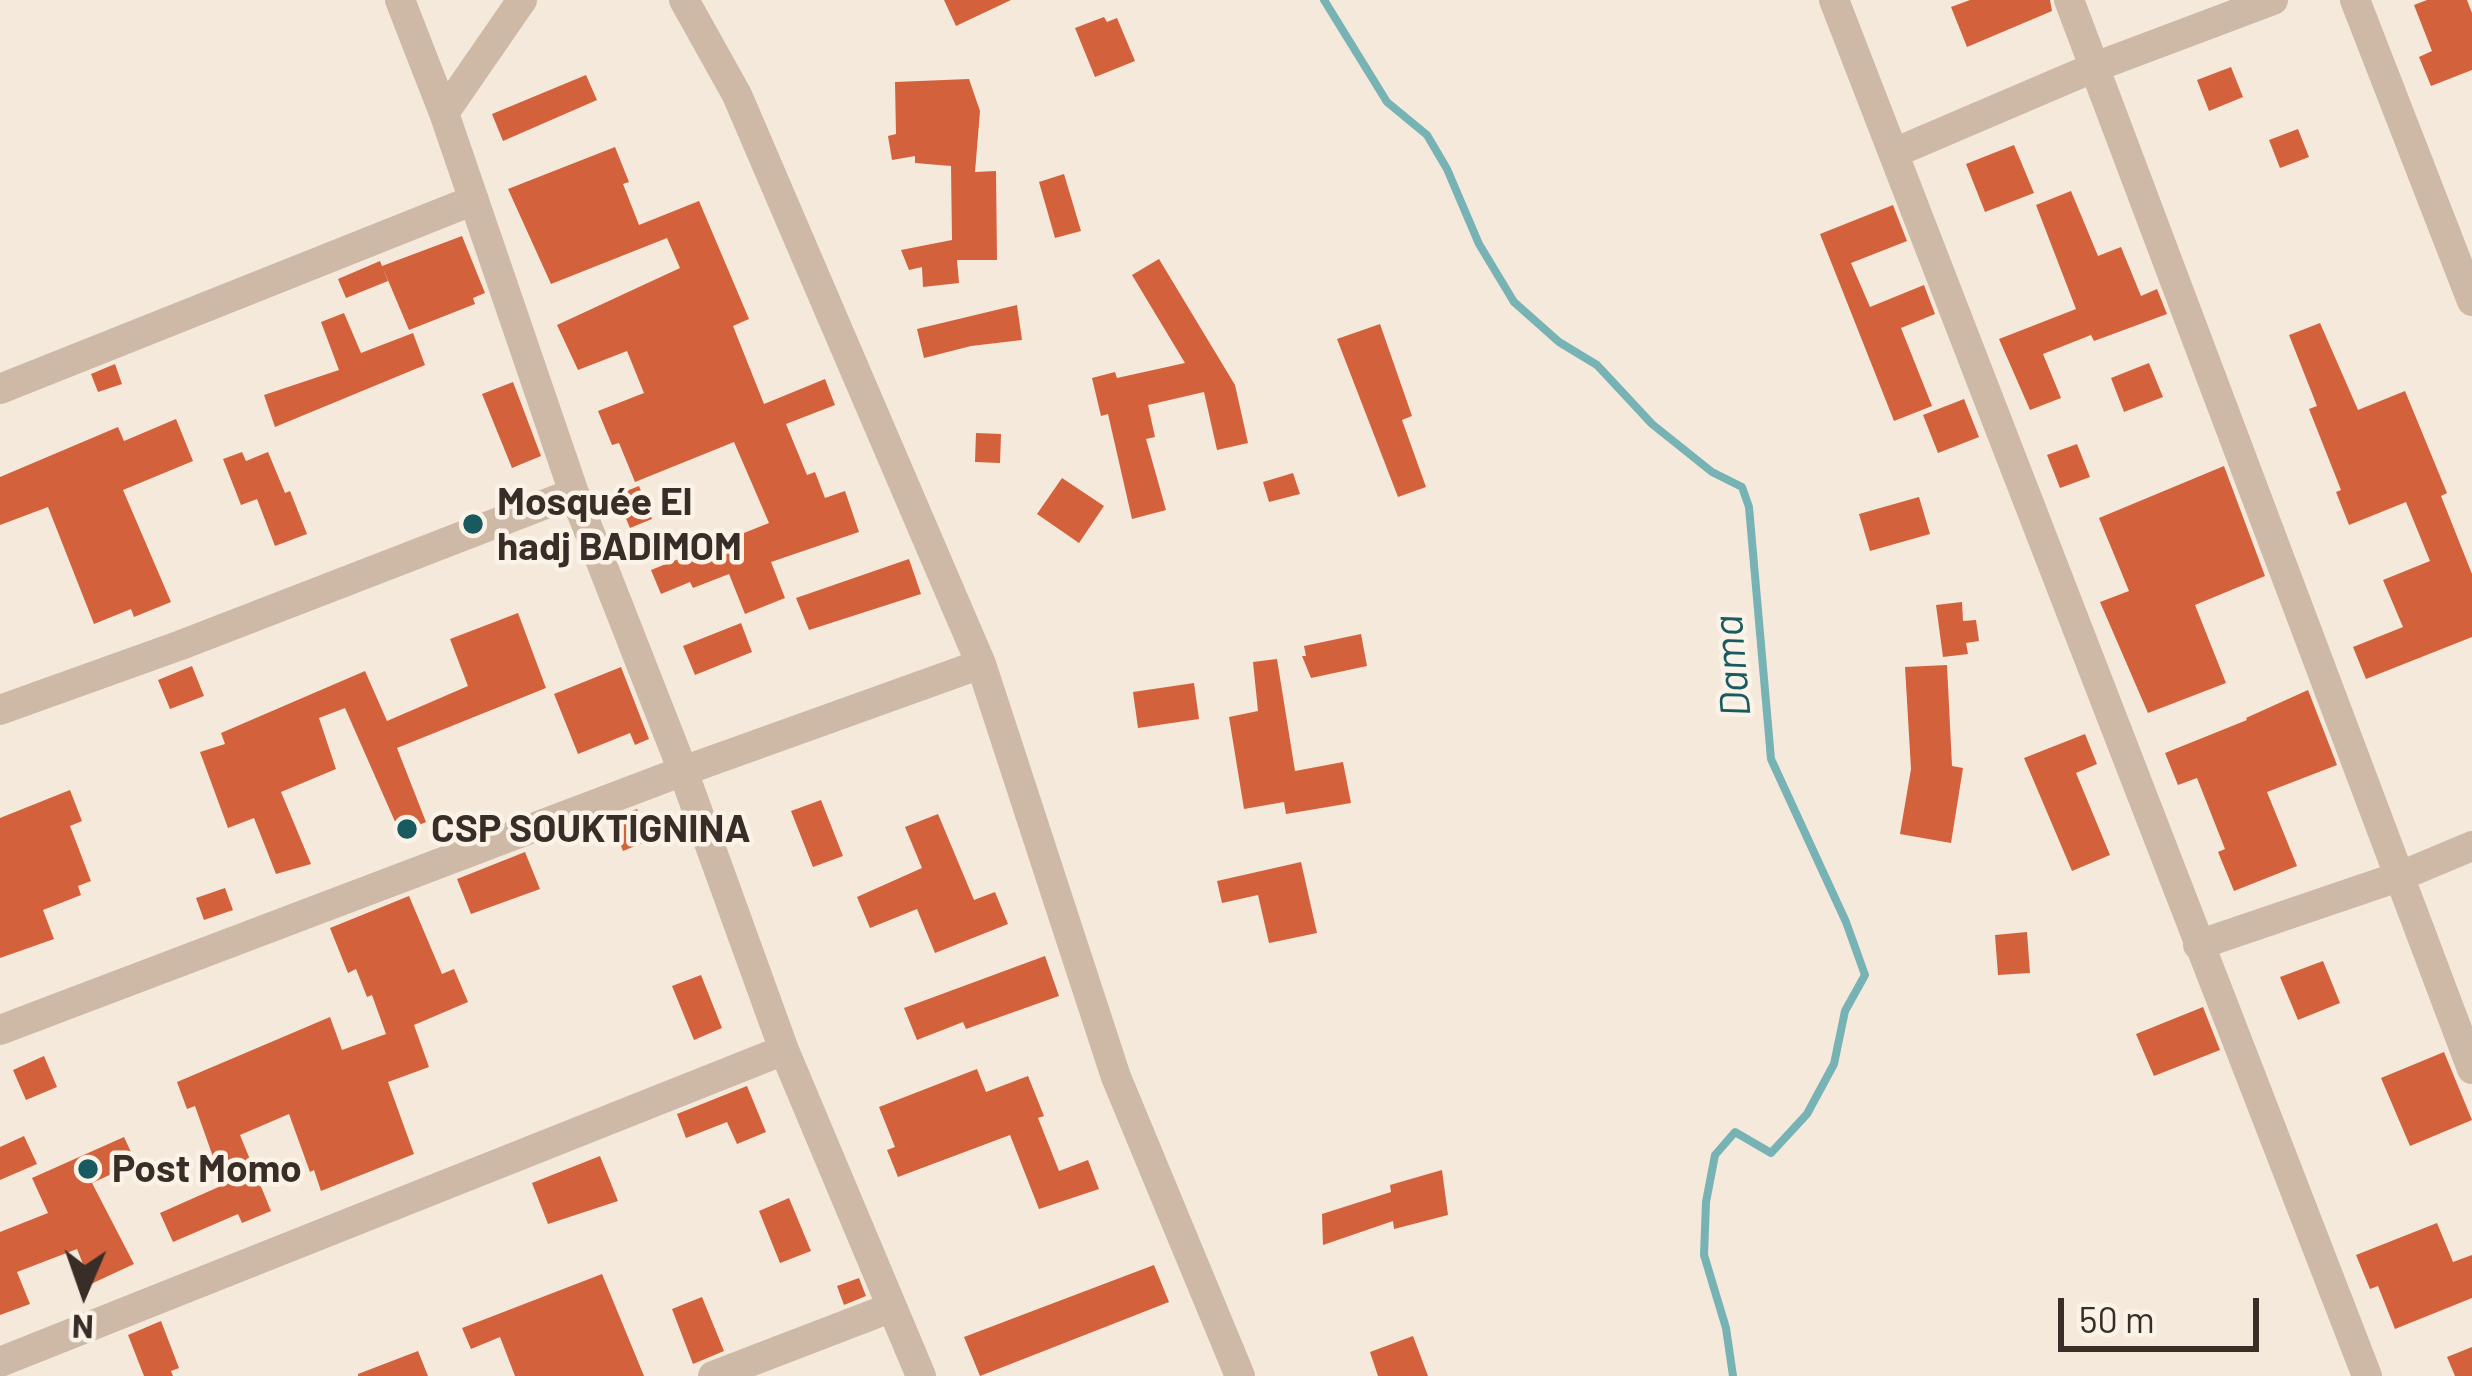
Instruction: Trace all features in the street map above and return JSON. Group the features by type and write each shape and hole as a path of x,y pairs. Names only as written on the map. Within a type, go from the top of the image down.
{"street":[{"path":"400,0 444,113 574,493 683,771 784,1050 921,1376"},
{"path":"444,113 522,0"},
{"path":"684,0 737,95 982,664 1116,1076 1240,1376"},
{"path":"1834,0 2367,1376"},
{"path":"2069,0 2472,1069"},
{"path":"1894,153 2095,67 2273,0"},
{"path":"2355,0 2472,301"},
{"path":"0,388 474,200"},
{"path":"0,710 574,493"},
{"path":"0,1030 683,771 982,664"},
{"path":"2198,945 2398,877 2472,846"},
{"path":"0,1362 784,1050"},
{"path":"713,1376 890,1308"}],"building":[{"path":"944,0 1011,0 956,26"},
{"path":"1970,0 2050,0 2052,11 1967,47 1951,7"},
{"path":"2427,0 2467,0 2472,13 2472,70 2431,86 2419,57 2432,51 2414,5"},
{"path":"1104,17 1107,22 1117,18 1135,61 1095,77 1075,28"},
{"path":"2231,67 2243,97 2209,111 2197,80"},
{"path":"586,75 597,100 503,141 492,114"},
{"path":"969,79 980,111 975,172 996,171 997,260 957,260 959,283 923,287 922,267 909,270 901,250 952,240 951,166 915,163 915,156 892,160 888,136 896,134 895,82"},
{"path":"2298,129 2309,157 2280,168 2269,140"},
{"path":"2014,145 2034,193 1985,212 1966,164"},
{"path":"615,147 639,225 699,201 749,319 733,326 764,404 825,379 835,405 786,424 807,475 815,472 825,498 845,491 859,532 771,562 785,598 745,614 729,574 661,594 651,570 769,523 734,442 635,482 619,443 612,445 598,411 644,393 627,351 578,370 557,325 680,268 667,238 551,284 508,189"},
{"path":"1064,174 1081,231 1055,238 1039,182"},
{"path":"2071,191 2098,256 2121,247 2141,296 2157,289 2167,314 2043,354 2061,398 2030,410 1999,339 2076,309 2036,205"},
{"path":"1893,205 1907,241 1851,263 1870,307 1924,285 1935,314 1901,328 1932,406 1894,421 1820,234"},
{"path":"462,236 485,293 473,298 475,304 409,330 382,266"},
{"path":"1159,259 1235,385 1248,443 1217,450 1204,392 1148,405 1155,437 1146,439 1166,510 1132,519 1108,414 1101,416 1092,378 1115,372 1117,378 1185,363 1132,275"},
{"path":"380,261 388,281 346,298 338,279"},
{"path":"1017,305 1022,340 924,358 917,329"},
{"path":"344,313 361,353 413,333 425,365 275,427 264,395 339,370 321,322"},
{"path":"2320,323 2358,410 2405,391 2447,493 2441,496 2472,574 2472,637 2366,679 2353,647 2403,627 2383,580 2430,561 2406,502 2349,525 2336,492 2341,490 2309,409 2317,406 2289,335"},
{"path":"1380,324 1412,416 1402,420 1426,487 1398,497 1337,339"},
{"path":"2149,363 2163,397 2124,412 2111,378"},
{"path":"115,364 122,384 98,392 91,374"},
{"path":"513,382 541,456 512,468 482,394"},
{"path":"1964,399 1979,437 1938,453 1923,415"},
{"path":"176,419 193,461 123,490 171,602 134,617 131,609 94,624 48,507 0,525 0,477 118,427 124,441"},
{"path":"976,433 1001,434 1000,463 975,462"},
{"path":"2077,444 2090,477 2060,488 2047,455"},
{"path":"242,452 246,461 268,452 307,534 275,546 257,499 241,505 223,459"},
{"path":"2224,466 2265,576 2195,605 2226,683 2148,713 2100,602 2129,591 2099,518"},
{"path":"1293,473 1300,494 1269,502 1263,482"},
{"path":"1062,478 1104,506 1079,543 1037,514"},
{"path":"639,486 652,519 630,528 616,495"},
{"path":"1919,497 1930,534 1870,551 1859,514"},
{"path":"909,559 921,594 809,630 796,598"},
{"path":"1962,602 1963,621 1976,620 1979,641 1966,643 1968,654 1943,657 1936,605"},
{"path":"518,613 546,688 397,748 426,822 400,833 345,708 319,718 336,769 281,792 311,864 276,874 254,818 228,828 200,752 225,744 221,733 365,671 387,721 468,686 450,639"},
{"path":"741,623 752,652 695,675 683,646"},
{"path":"1361,634 1367,666 1311,678 1302,656 1306,656 1304,646"},
{"path":"1277,659 1295,771 1343,762 1351,803 1286,814 1284,802 1244,809 1229,717 1258,711 1253,662"},
{"path":"1947,665 1952,766 1963,768 1951,843 1900,834 1911,769 1905,667"},
{"path":"192,666 204,696 170,709 158,680"},
{"path":"621,667 649,739 635,745 630,733 578,754 554,694"},
{"path":"1194,683 1199,719 1138,728 1133,692"},
{"path":"2308,690 2337,765 2267,792 2297,866 2234,891 2218,852 2225,849 2197,778 2178,785 2165,753"},
{"path":"2085,734 2097,764 2076,773 2110,855 2072,871 2024,758"},
{"path":"70,790 82,821 70,826 91,881 78,886 81,895 43,910 54,939 0,958 0,818"},
{"path":"821,800 843,856 813,867 791,811"},
{"path":"637,809 650,840 623,851 610,819"},
{"path":"938,814 974,900 995,892 1008,924 935,953 917,909 870,928 857,897 922,868 905,827"},
{"path":"525,852 540,889 471,914 457,879"},
{"path":"1301,862 1317,933 1269,943 1258,895 1222,903 1217,881"},
{"path":"225,888 233,910 204,920 196,898"},
{"path":"409,896 442,974 454,969 468,1002 414,1025 429,1067 388,1082 414,1154 321,1191 289,1114 240,1135 271,1211 242,1223 238,1214 173,1242 160,1213 223,1185 195,1106 187,1109 177,1082 330,1017 342,1050 386,1034 372,995 367,997 356,969 348,973 330,928"},
{"path":"2027,932 2030,973 1998,975 1995,935"},
{"path":"1045,956 1059,996 966,1029 963,1022 917,1040 904,1008"},
{"path":"2323,961 2340,1003 2298,1020 2280,977"},
{"path":"701,975 722,1028 694,1040 672,986"},
{"path":"2203,1007 2220,1050 2154,1076 2136,1034"},
{"path":"2444,1052 2472,1120 2410,1146 2381,1078"},
{"path":"44,1056 57,1087 26,1100 13,1070"},
{"path":"977,1069 986,1092 1028,1076 1059,1171 1088,1160 1099,1189 1039,1209 1010,1135 898,1177 887,1150 895,1147 879,1107"},
{"path":"747,1086 766,1132 737,1144 727,1122 686,1138 677,1114"},
{"path":"24,1136 37,1164 0,1180 0,1147"},
{"path":"124,1137 136,1163 92,1183 134,1264 91,1284 77,1249 17,1272 30,1304 0,1315 0,1232 48,1213 32,1178"},
{"path":"600,1156 618,1201 548,1224 532,1183"},
{"path":"1442,1170 1448,1215 1394,1229 1393,1221 1323,1245 1322,1214 1391,1192 1390,1185"},
{"path":"789,1198 811,1251 780,1263 759,1211"},
{"path":"2437,1223 2453,1262 2472,1255 2472,1298 2395,1329 2378,1286 2370,1289 2356,1255"},
{"path":"1154,1265 1169,1302 980,1376 964,1337"},
{"path":"602,1274 644,1376 515,1376 500,1337 471,1349 462,1328"},
{"path":"859,1278 866,1296 844,1305 837,1286"},
{"path":"702,1297 724,1351 693,1364 672,1309"},
{"path":"161,1321 179,1368 171,1371 173,1376 144,1376 128,1335"},
{"path":"1413,1336 1428,1376 1378,1376 1370,1352"},
{"path":"2472,1347 2472,1376 2455,1376 2447,1357"},
{"path":"418,1351 428,1376 358,1376 358,1374"}],"waterway":[{"name":"Dama","path":"1324,0 1387,102 1427,135 1479,244 1514,302 1559,342 1597,365 1652,424 1712,472 1742,487 1749,507 1771,759 1846,922 1865,975 1845,1011 1834,1064 1807,1114 1771,1153 1735,1132 1715,1155 1706,1202 1704,1255 1726,1328 1733,1376"}],"place":[{"name":"Mosquée El hadj BADIMOM","path":"473,524"},
{"name":"CSP SOUKTIGNINA","path":"407,829"},
{"name":"Post Momo","path":"88,1169"}]}
